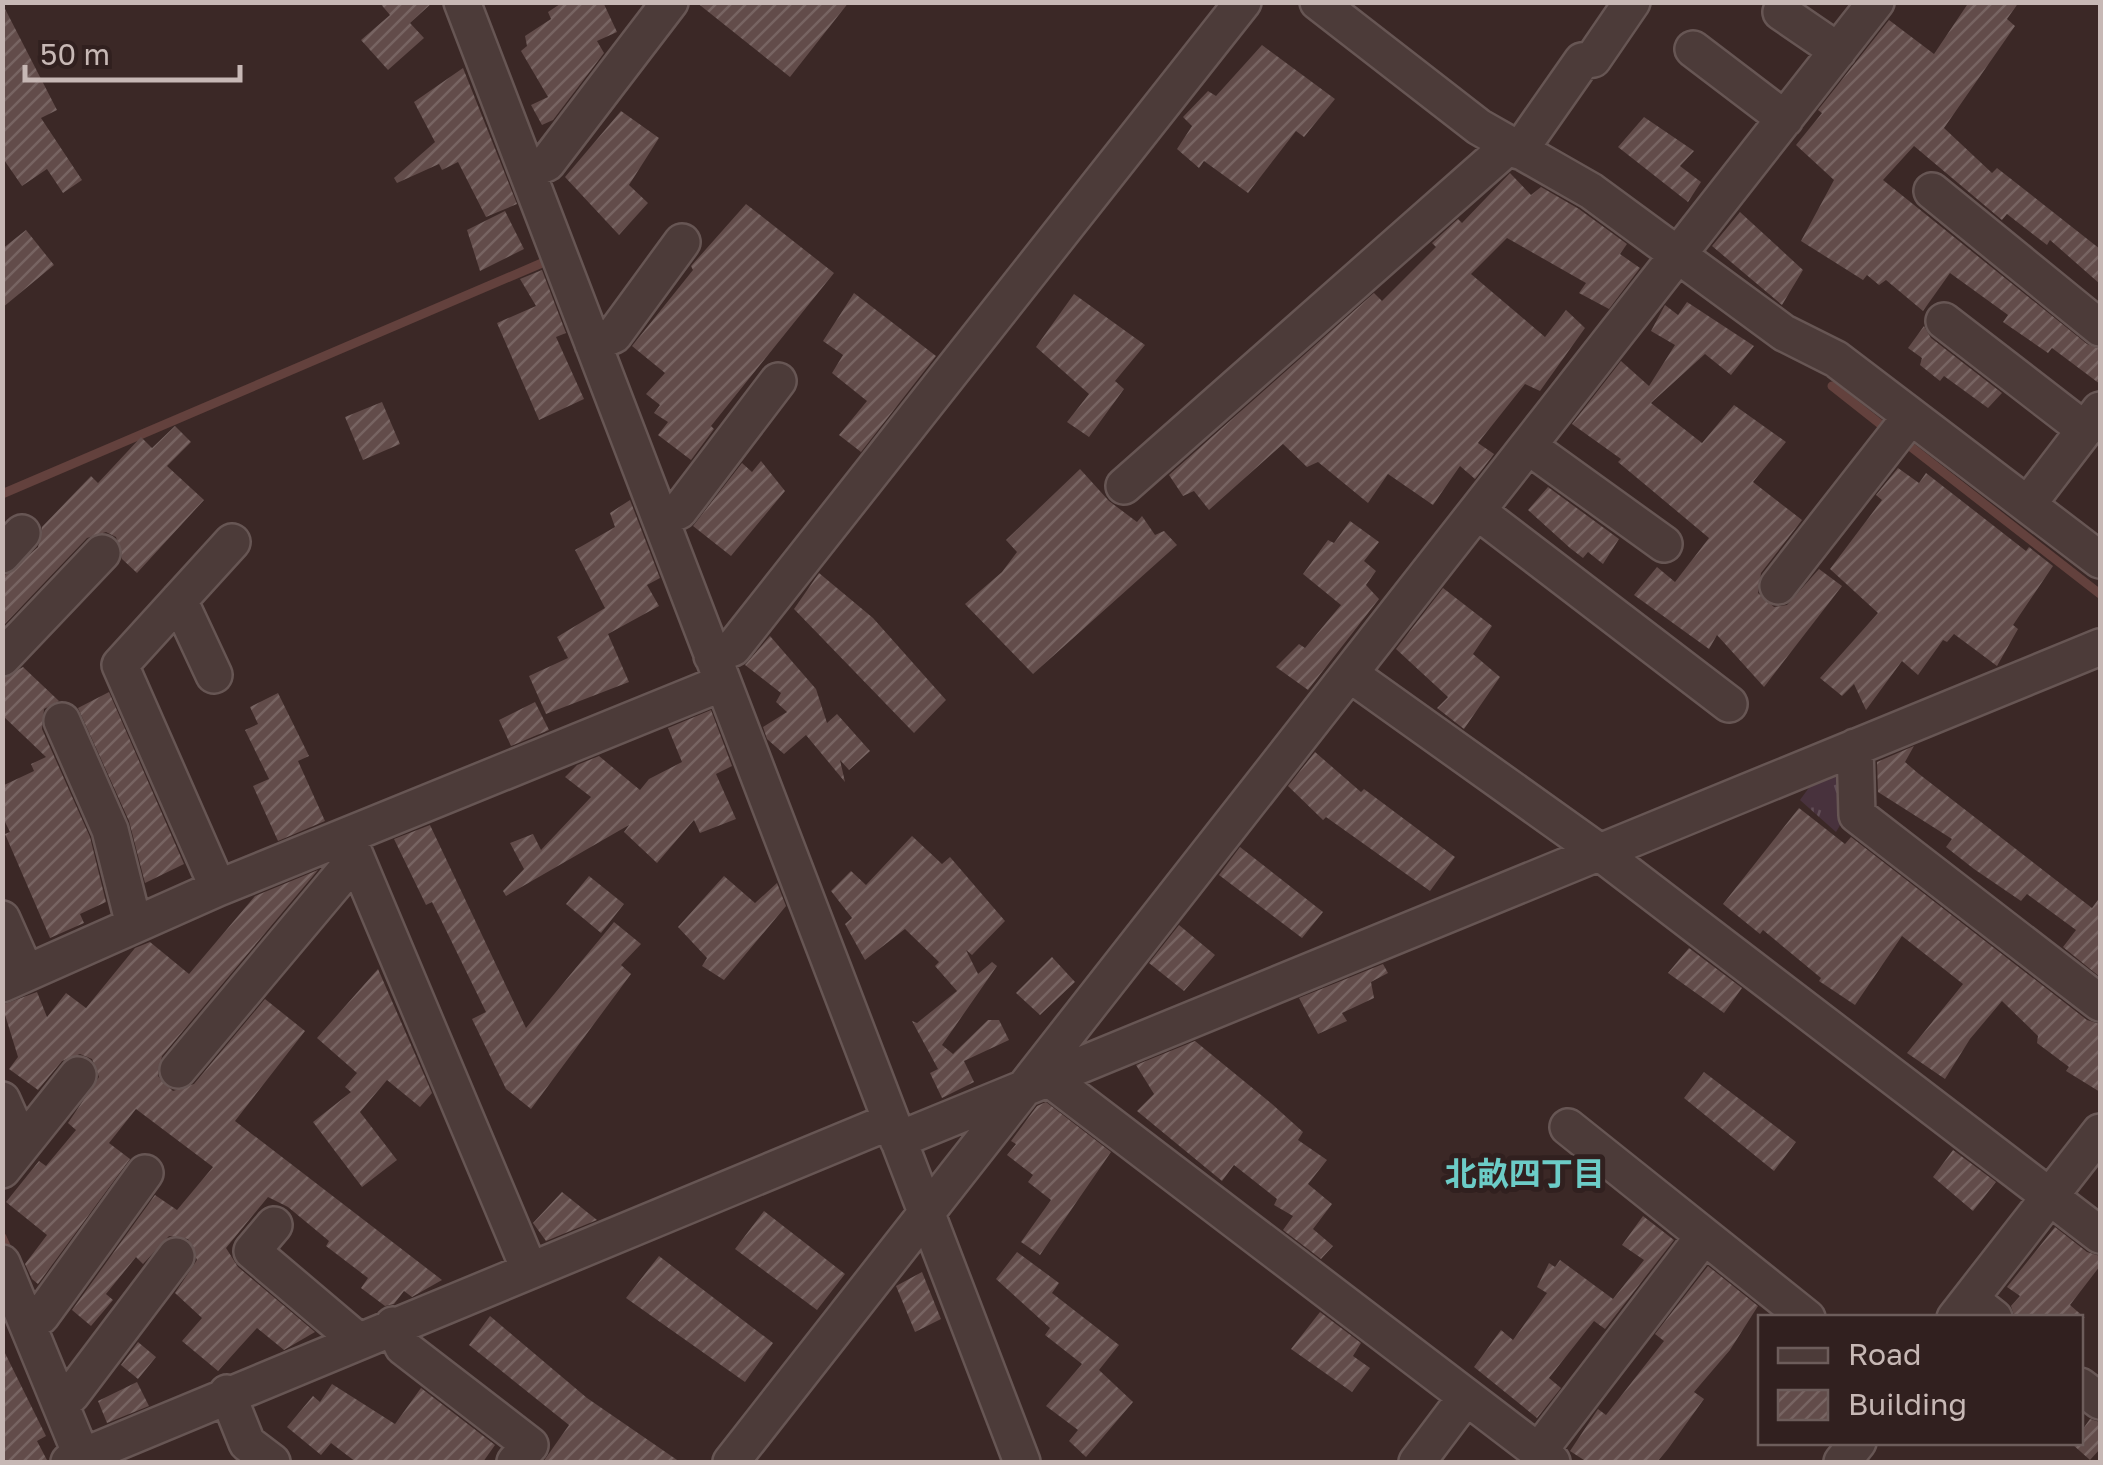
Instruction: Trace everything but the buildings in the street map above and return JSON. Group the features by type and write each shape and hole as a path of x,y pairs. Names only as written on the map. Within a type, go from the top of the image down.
{"street":[{"path":"462,2 537,168 604,340 801,861 894,1130 1022,1462"},
{"path":"537,168 670,2"},
{"path":"2,919 14,979 218,888 352,847 722,660 1243,2"},
{"path":"1318,2 1479,127 1591,191 1784,334 1836,359 2100,560"},
{"path":"1124,486 1514,148 1582,61 1593,59 1632,2"},
{"path":"731,1462 1037,1080 1876,2"},
{"path":"1781,12 1838,51"},
{"path":"1693,49 1785,119"},
{"path":"1932,191 2100,328"},
{"path":"604,340 682,242"},
{"path":"1944,320 2093,420 2028,504"},
{"path":"669,514 778,381"},
{"path":"1778,586 1911,416"},
{"path":"1528,446 1664,544"},
{"path":"1478,511 1730,704"},
{"path":"218,888 120,665 232,542"},
{"path":"2,658 102,553"},
{"path":"179,600 214,676"},
{"path":"2,1263 34,1319 64,1398 75,1460 230,1401 357,1340 396,1332 529,1269 894,1130 1037,1080 1591,846 1856,747 2100,647"},
{"path":"1350,674 1591,846 2100,1235"},
{"path":"62,721 110,830 134,925"},
{"path":"1856,747 1857,815 2100,1003"},
{"path":"178,1070 352,847"},
{"path":"352,847 529,1269"},
{"path":"12,1157 78,1076"},
{"path":"1037,1080 1544,1457 1704,1236"},
{"path":"2,1100 12,1157"},
{"path":"1568,1127 1803,1315"},
{"path":"1973,1311 2050,1195 2100,1132"},
{"path":"34,1319 146,1173"},
{"path":"274,1224 252,1251 357,1340"},
{"path":"64,1398 176,1256"},
{"path":"396,1332 530,1445 515,1462"},
{"path":"1417,1462 1466,1397"},
{"path":"230,1401 247,1444 272,1462"}],"green space":[{"path":"1845,762 1849,810 1836,832 1800,800 1824,767"}],"waterway":[{"path":"2,494 542,263"},
{"path":"1832,386 1889,431"},
{"path":"1902,440 2100,594"},
{"path":"2,1237 11,1257"}],"district":[{"name":"北畝四丁目","path":"1525,1173"}]}
